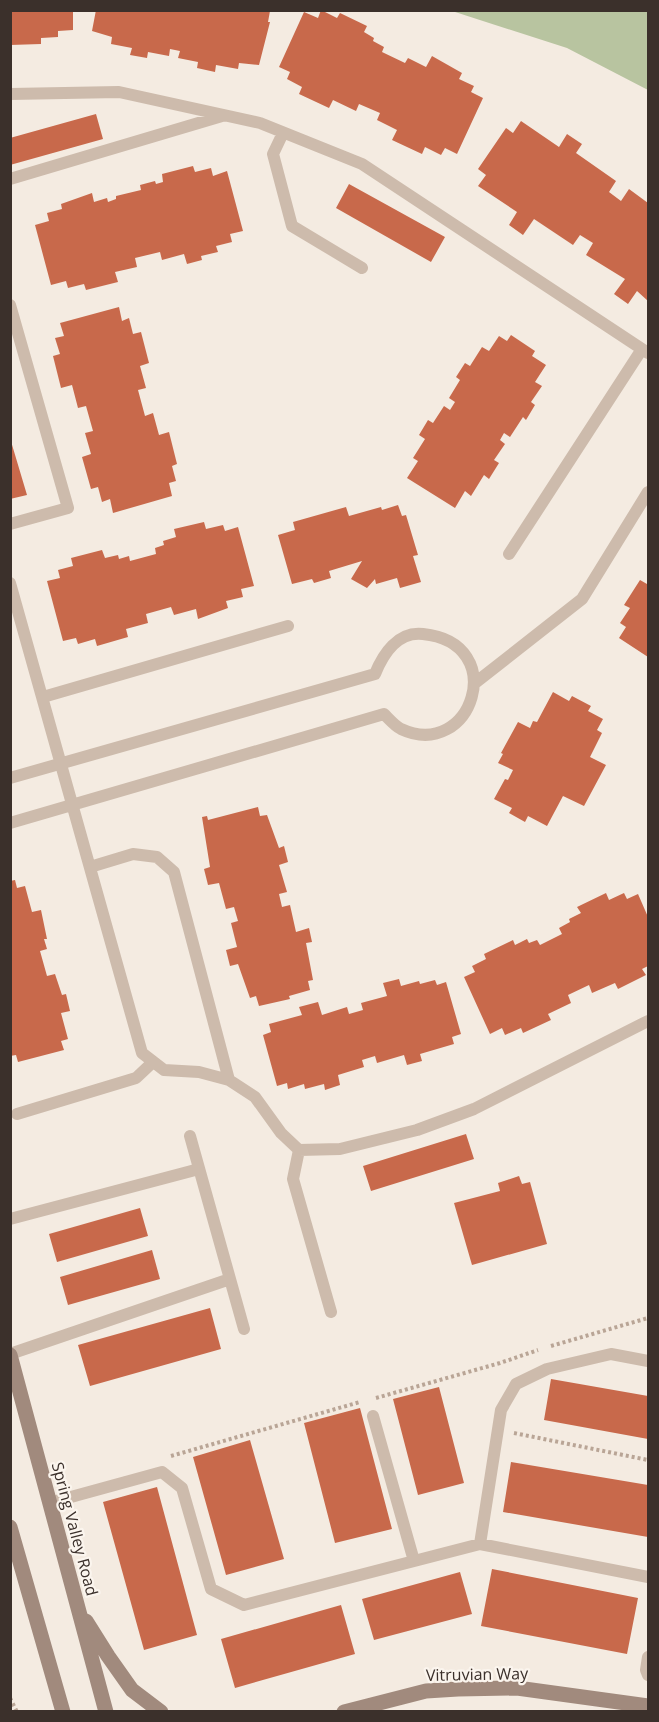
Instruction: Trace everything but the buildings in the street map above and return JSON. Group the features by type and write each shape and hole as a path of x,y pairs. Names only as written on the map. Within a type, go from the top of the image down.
{"main road":[{"name":"Spring Valley Road","path":"10,1354 106,1712"},
{"path":"10,1527 63,1712"},
{"path":"76,1605 132,1690 161,1712"},
{"name":"Vitruvian Way","path":"344,1712 426,1691 458,1689 517,1688 648,1706"}],"lane":[{"path":"10,94 119,92 260,123 362,165 645,351 509,554"},
{"path":"10,179 225,116"},
{"path":"283,133 273,154 292,226 362,268"},
{"path":"10,305 68,508 10,524"},
{"path":"475,683 582,599 648,492"},
{"path":"10,583 142,1053 164,1070 199,1072 229,1080 255,1097 281,1133 299,1150 340,1149 417,1130 474,1109 648,1021"},
{"path":"43,697 288,626"},
{"path":"10,778 375,674 383,654 398,640 418,633 439,635 458,646 470,663 475,683 471,704 465,713 459,721 441,732 420,735 399,728 384,714 10,822"},
{"path":"90,867 133,854 157,857 174,872 229,1080"},
{"path":"17,1113 136,1078 153,1062"},
{"path":"190,1136 244,1329"},
{"path":"299,1150 293,1179 330,1312"},
{"path":"10,1219 199,1169"},
{"path":"10,1354 230,1279"},
{"path":"480,1544 501,1410 516,1384 547,1369 611,1354 648,1361"},
{"path":"374,1416 414,1561"},
{"path":"50,1503 162,1472 182,1488 211,1589 244,1605 480,1544 648,1577"},
{"path":"648,1657 646,1670 648,1675"}],"path":[{"path":"498,1428 511,1433 648,1460"},
{"path":"10,1698 17,1712"}],"green space":[{"path":"452,11 648,11 648,90 567,48"}]}
